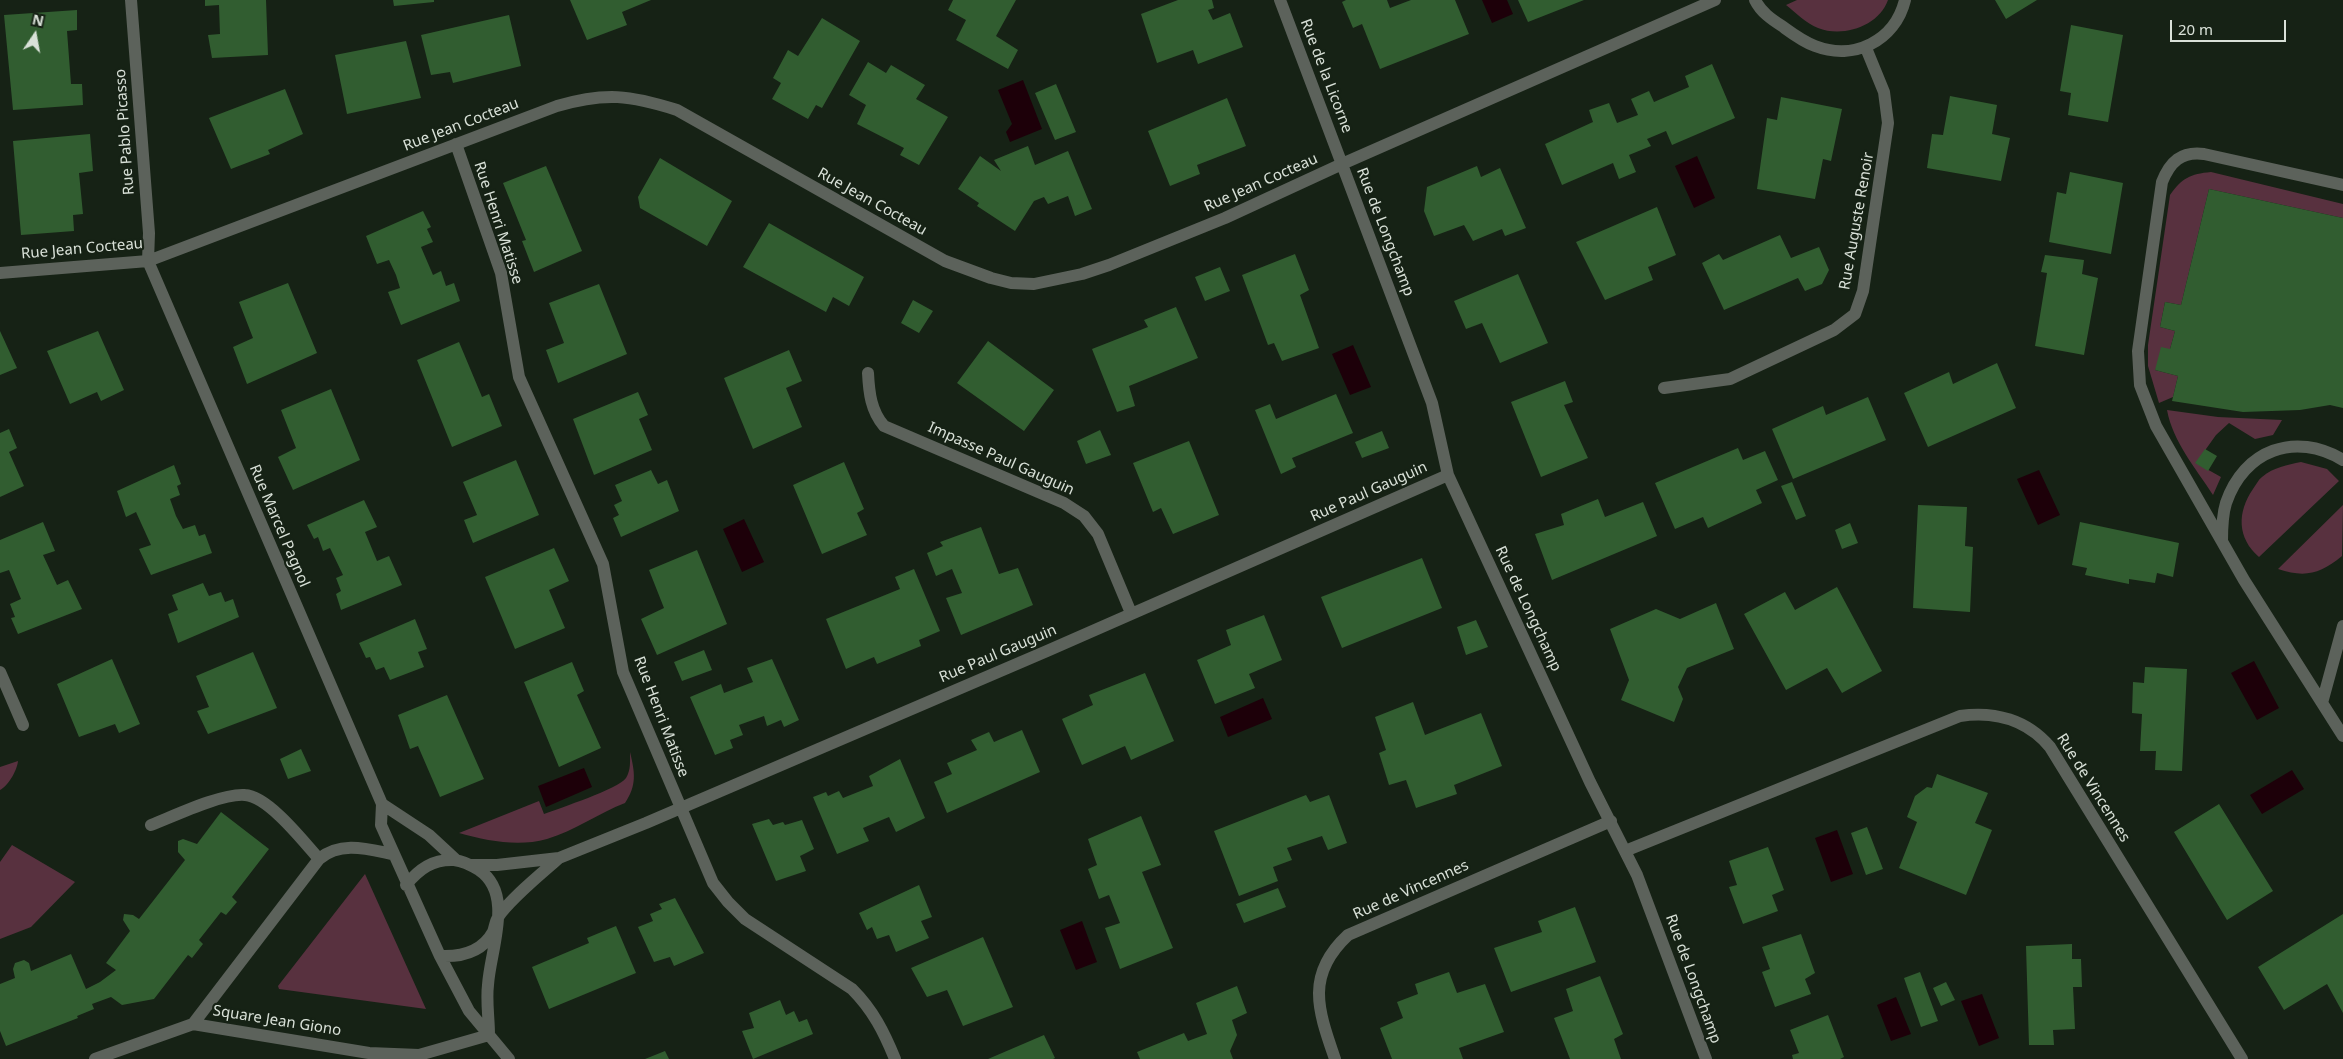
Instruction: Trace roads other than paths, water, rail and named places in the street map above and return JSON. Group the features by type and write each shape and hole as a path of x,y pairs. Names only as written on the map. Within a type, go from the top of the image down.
{"street":[{"name":"Rue Pablo Picasso","path":"131,0 148,233 148,261"},
{"name":"Rue de la Licorne","path":"1280,0 1342,164"},
{"name":"Rue Jean Cocteau","path":"0,273 148,261 456,144 585,98 614,96 644,100 677,110 945,261 1011,283 1054,281 1109,265 1225,218 1342,164 1715,0"},
{"path":"1755,0 1760,8 1772,19 1800,39 1818,47 1840,50 1866,48 1880,41 1899,16 1905,0"},
{"name":"Rue Auguste Renoir","path":"1664,388 1730,379 1834,330 1854,314 1863,291 1888,123 1884,92 1866,48"},
{"name":"Rue Henri Matisse","path":"456,144 500,273 519,377 603,564 623,672 713,883 745,919 858,995 882,1029 894,1059"},
{"path":"2343,185 2195,152 2186,153 2172,162 2162,182 2138,350 2140,385 2156,426 2222,541 2343,736"},
{"name":"Rue de Longchamp","path":"1342,164 1432,403 1448,475 1586,773 1611,821 1643,891 1706,1059"},
{"name":"Rue Marcel Pagnol","path":"148,261 382,804 381,825 406,886 469,1011 509,1059"},
{"name":"Impasse Paul Gauguin","path":"868,373 872,405 876,416 884,426 1064,503 1084,516 1098,534 1131,614"},
{"path":"2222,541 2223,520 2233,488 2240,476 2258,458 2272,450 2303,446 2334,455 2343,460"},
{"name":"Rue Paul Gauguin","path":"471,865 497,865 559,858 680,809 1448,475"},
{"path":"2322,703 2343,626"},
{"path":"0,672 23,725"},
{"name":"Rue de Vincennes","path":"1625,851 1960,716 1986,714 2009,718 2031,730 2050,747 2242,1059"},
{"path":"151,825 222,798 246,794 256,797 268,806 304,840 319,859"},
{"path":"382,804 429,835 456,860"},
{"name":"Rue de Vincennes","path":"1335,1059 1320,1016 1319,992 1323,969 1334,948 1348,935 1611,821"},
{"name":"Square Jean Giono","path":"392,854 349,848 328,852 319,859 192,1024 369,1053 419,1055 436,1055 489,1034"},
{"name":"Rue Paul Gauguin","path":"498,918 559,858"},
{"path":"406,886 415,874 428,865 456,860 471,865 484,874 494,887 498,902 498,918 488,985 489,1034"},
{"path":"440,956 455,957 483,945 492,932 498,918"},
{"path":"95,1059 192,1024"}]}
